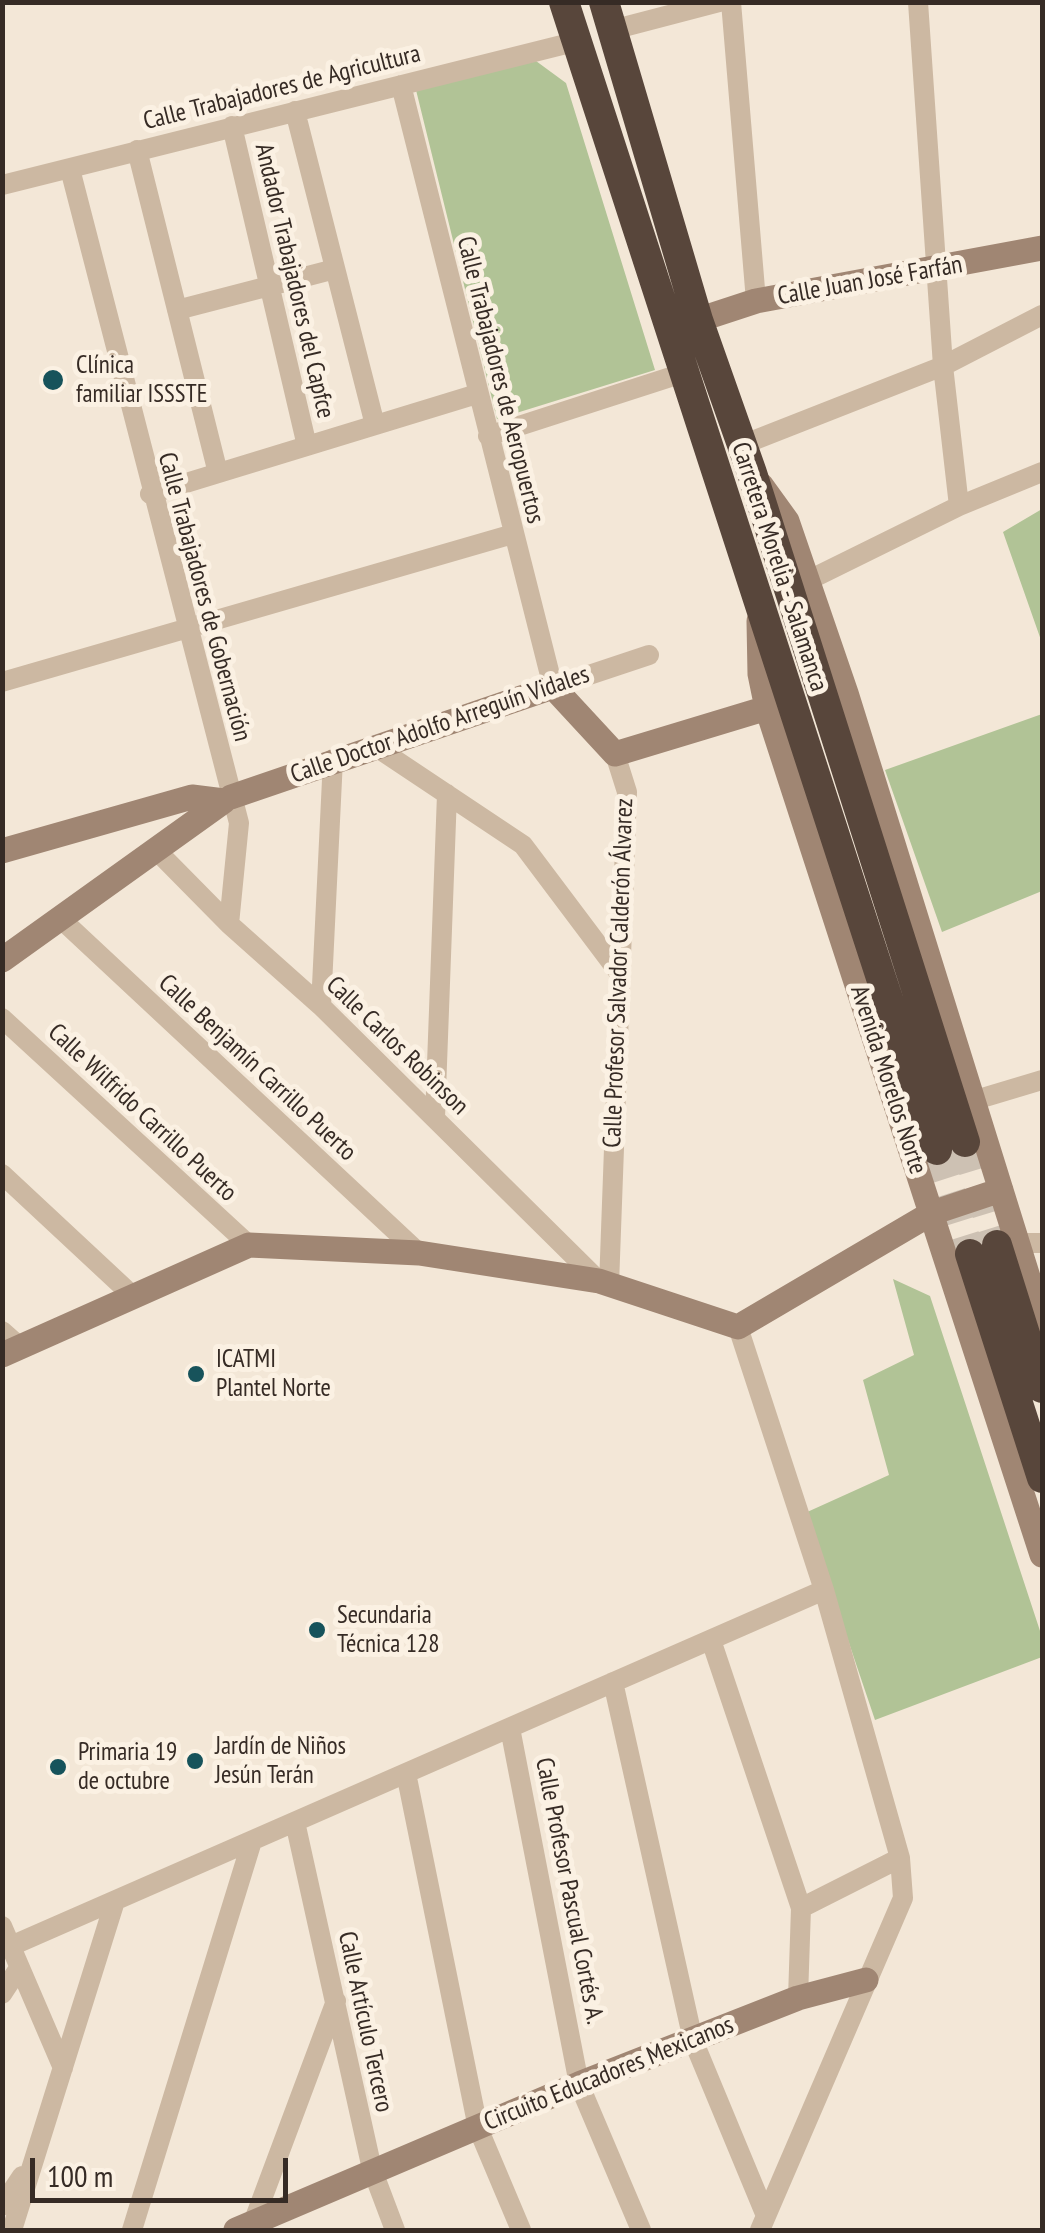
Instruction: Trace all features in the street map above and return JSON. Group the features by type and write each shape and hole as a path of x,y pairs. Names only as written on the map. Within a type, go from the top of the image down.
{"highway":[{"name":"Carretera Morelia - Salamanca","path":"564,2 758,601 951,1146 747,459 698,320 608,16"},
{"path":"995,1249 1042,1388"},
{"path":"995,1249 1042,1478"}],"street":[{"path":"608,16 719,2"},
{"path":"731,2 756,302"},
{"path":"918,2 943,366 959,506"},
{"name":"Calle Trabajadores de Agricultura","path":"2,184 574,42"},
{"name":"Calle Trabajadores de Aeropuertos","path":"401,84 553,687"},
{"name":"Andador Trabajadores del Capfce","path":"294,111 374,426"},
{"name":"Andador Trabajadores del Capfce","path":"232,126 306,446"},
{"path":"137,150 218,474"},
{"name":"Calle Trabajadores de Gobernación","path":"70,169 240,841 228,924"},
{"name":"Calle Juan José Farfán","path":"698,320 756,302 1042,248"},
{"path":"177,310 335,269"},
{"path":"747,459 1042,315"},
{"path":"488,436 684,373"},
{"path":"150,494 477,394"},
{"name":"Avenida Morelos Norte","path":"747,459 787,521 1001,1190 995,1249 1042,1555"},
{"path":"807,580 959,506 1042,472"},
{"path":"2,682 513,534"},
{"name":"Avenida Morelos Norte","path":"758,601 760,674 767,708 932,1213 995,1249 1042,1322"},
{"name":"Calle Doctor Adolfo Arreguín Vidales","path":"227,799 649,655"},
{"name":"Calle Profesor Salvador Calderón Álvarez","path":"553,687 615,754 627,792 604,1283"},
{"path":"615,754 767,708"},
{"path":"376,747 523,845 620,974"},
{"path":"322,1006 333,760"},
{"path":"435,1118 447,794"},
{"path":"2,851 192,798 227,799"},
{"path":"2,960 227,799"},
{"name":"Calle Carlos Robinson","path":"156,850 228,924 322,1006 604,1283"},
{"name":"Calle Benjamín Carrillo Puerto","path":"61,919 418,1253"},
{"name":"Calle Wilfrido Carrillo Puerto","path":"2,1018 249,1244"},
{"path":"972,1101 1042,1080"},
{"path":"2,1174 134,1297"},
{"path":"8,1345 134,1297 249,1244 418,1253 604,1283 738,1327 932,1213 1001,1190"},
{"path":"889,1238 921,1245 995,1249"},
{"path":"738,1327 824,1590 900,1858 903,1898 890,1938 866,1980 763,2223"},
{"path":"11,1946 824,1590"},
{"path":"710,1640 801,1908 798,1998"},
{"path":"613,1682 693,2040 763,2223"},
{"name":"Calle Profesor Pascual Cortés A.","path":"510,1728 579,2084 641,2230"},
{"path":"406,1773 478,2128 521,2230"},
{"name":"Calle Artículo Tercero","path":"295,1822 373,2172 395,2230"},
{"path":"132,2230 252,1841"},
{"path":"801,1908 900,1858"},
{"path":"12,2230 115,1901"},
{"path":"2,1926 63,2068"},
{"path":"2,1994 19,1968"},
{"name":"Circuito Educadores Mexicanos","path":"244,2227 579,2084 798,1998 866,1980"},
{"path":"244,2227 336,2001"},
{"path":"2,2206 36,2154"}],"green space":[{"path":"536,61 566,83 655,370 497,419 416,90"},
{"path":"1042,509 1042,643 1003,532"},
{"path":"1042,714 1042,891 942,932 885,770"},
{"path":"893,1279 930,1296 1042,1637 1042,1657 875,1720 805,1513 889,1475 863,1380 914,1355"}],"tunnel":[{"path":"965,1142 997,1245"},
{"path":"937,1150 970,1254"}],"place":[{"name":"Clínica familiar ISSSTE","path":"53,380"},
{"name":"ICATMI Plantel Norte","path":"196,1374"},
{"name":"Secundaria Técnica 128","path":"317,1630"},
{"name":"Jardín de Niños Jesún Terán","path":"195,1761"},
{"name":"Primaria 19 de octubre","path":"58,1767"}]}
